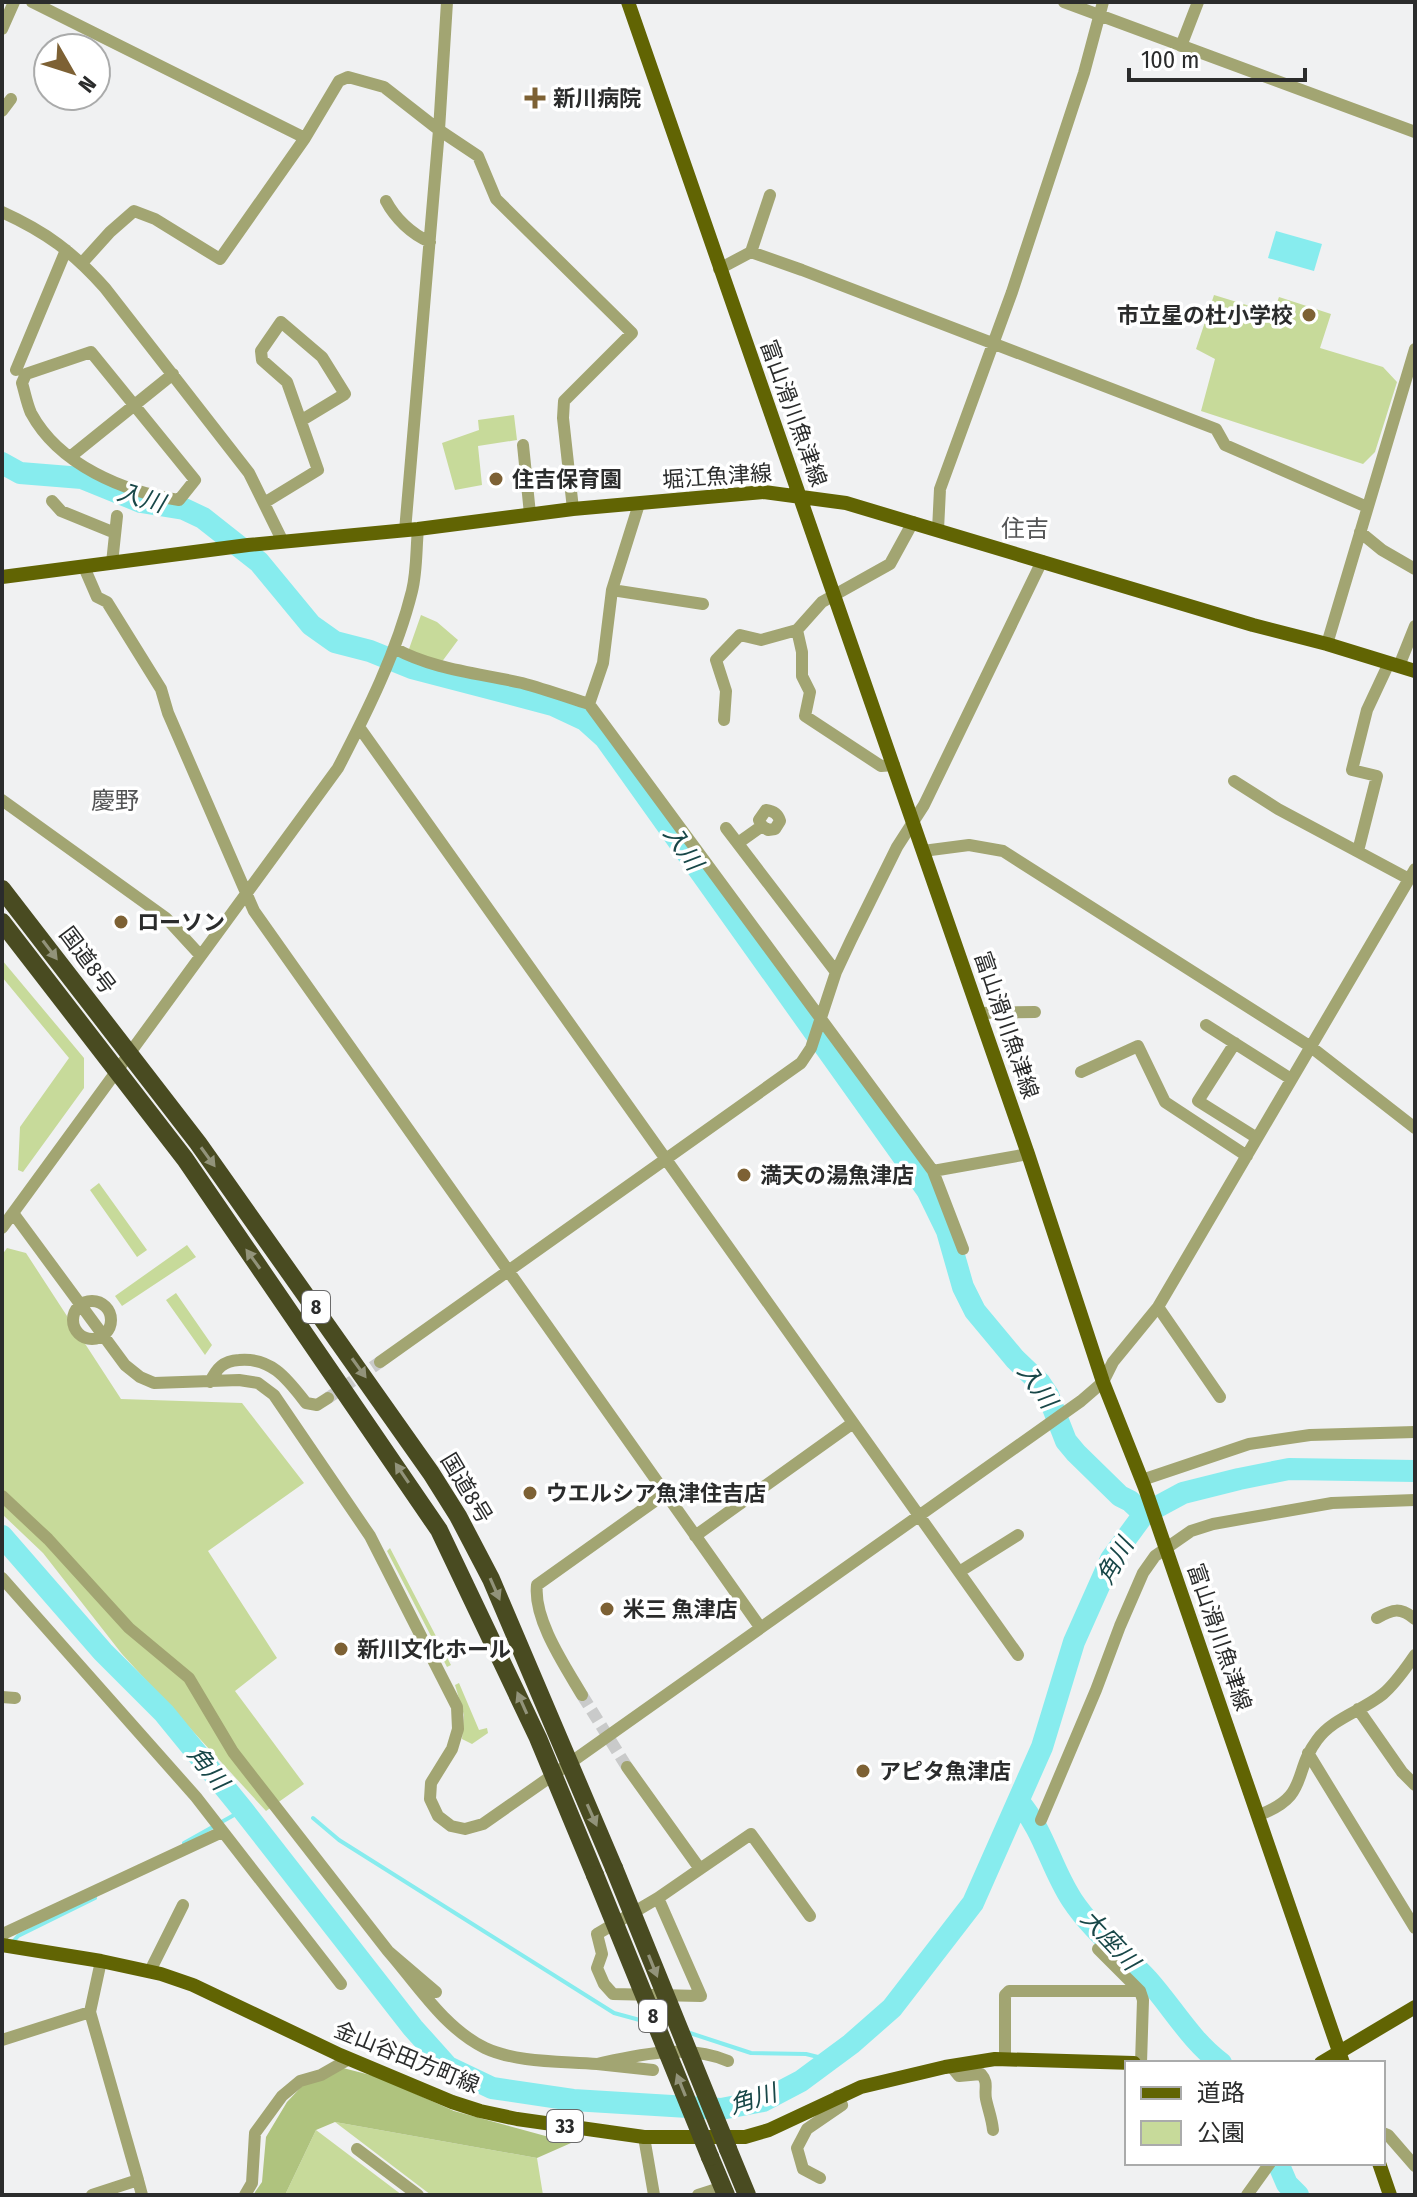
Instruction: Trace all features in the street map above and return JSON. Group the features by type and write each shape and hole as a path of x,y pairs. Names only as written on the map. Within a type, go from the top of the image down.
{"highway":[{"name":"国道8号","path":"2,889 198,1143 374,1389 451,1505 491,1579 614,1868 747,2195"},
{"name":"国道8号","path":"2,922 185,1159 439,1530 499,1651 553,1775 724,2191"}],"main road":[{"name":"富山滑川魚津線","path":"628,2 1028,1154 1103,1382 1144,1484 1341,2058"},
{"name":"堀江魚津線","path":"2,577 573,509 764,492 846,503 1415,671"},
{"name":"金山谷田方町線","path":"6,1943 150,1971 193,1985 349,2059 480,2111 644,2137 745,2137 769,2130 861,2087 951,2066 1005,2059 1125,2063"},
{"path":"1341,2058 1415,2007"},
{"path":"1380,2165 1390,2195"}],"street":[{"path":"2,29 14,2"},
{"path":"32,2 305,138"},
{"path":"2,1228 338,768 394,648 413,589 412,530 447,2"},
{"path":"1064,2 1100,8 1181,46 1415,132"},
{"path":"1181,46 1198,2"},
{"path":"938,530 940,489 1012,292 1084,73 1100,8"},
{"path":"82,263 134,211 155,219 220,259 305,138 339,81 348,77 384,87 478,156 496,199 632,333 564,401 563,418 573,509"},
{"path":"2,111 11,99"},
{"path":"719,269 751,252 770,195"},
{"path":"386,201 392,214 420,238 430,242"},
{"path":"2,212 39,229 82,263 249,473 283,542"},
{"path":"16,370 66,250"},
{"path":"751,252 1216,429 1225,445 1367,507"},
{"path":"264,503 318,470 287,382 262,360 261,351 281,322 322,357 345,394 302,420"},
{"path":"1327,644 1415,349"},
{"path":"91,352 135,404 195,480 179,500 133,490 101,476 70,457 48,436 31,413 22,383 26,374 91,352"},
{"path":"70,457 173,374"},
{"path":"523,445 530,514"},
{"path":"52,501 61,511 115,533"},
{"path":"589,704 603,663 612,590 639,504"},
{"path":"112,563 117,516"},
{"path":"724,720 726,691 716,660 740,635 761,640 797,630 822,602 890,564 913,522"},
{"path":"1360,532 1382,550 1415,569"},
{"path":"380,1362 801,1063 811,1048 821,1022 836,972 897,847 924,805 1042,561"},
{"path":"84,567 97,597 107,602 161,689 168,713 254,911 760,1627"},
{"path":"612,590 703,604"},
{"path":"1358,851 1377,776 1352,770 1367,710 1415,626"},
{"path":"797,630 802,652 802,676 810,692 805,716 881,766 894,765"},
{"path":"394,648 438,667 523,684 589,704 933,1171 963,1249"},
{"path":"359,727 1018,1655"},
{"path":"13,1213 125,1365 140,1377 154,1383 239,1380 258,1383 274,1395 370,1536 457,1707 458,1729 452,1749 431,1783 430,1799 438,1816 451,1826 465,1829 483,1824 1081,1401 1103,1382 1113,1362 1158,1307 1413,872 1358,851 1278,809 1234,781"},
{"path":"2,800 166,918 200,955"},
{"path":"738,843 762,826"},
{"path":"726,828 836,972"},
{"path":"923,851 969,845 1003,851 1311,1047 1415,1128"},
{"path":"979,1013 1035,1012"},
{"path":"1206,1025 1291,1079"},
{"path":"1235,1043 1198,1101 1257,1138"},
{"path":"1081,1072 1138,1046 1165,1102 1247,1156"},
{"path":"933,1171 1028,1154"},
{"path":"80,1303 97,1302 107,1308 111,1317 104,1336"},
{"path":"80,1303 73,1316 75,1329 89,1339 104,1336"},
{"path":"1158,1307 1220,1397"},
{"path":"210,1382 216,1369 227,1361 252,1359 269,1364 283,1374 306,1403 317,1405 328,1398"},
{"path":"695,1536 853,1423"},
{"path":"1144,1484 1249,1444 1310,1435 1415,1432"},
{"path":"582,1695 535,1602 537,1585 666,1493"},
{"path":"2,1496 48,1539 129,1628 189,1678 233,1752 388,1951 451,2025 486,2048 514,2056 653,2070"},
{"path":"1041,1820 1143,1573 1155,1556 1191,1531 1213,1524 1332,1503 1415,1500"},
{"path":"959,1572 1018,1535"},
{"path":"2,1578 196,1797 341,1984"},
{"path":"1377,1618 1391,1610 1404,1610 1415,1619"},
{"path":"1259,1815 1275,1810 1292,1795 1301,1780 1308,1753 1330,1725 1394,1683 1415,1655"},
{"path":"1358,1709 1402,1772 1415,1785"},
{"path":"1308,1753 1415,1928"},
{"path":"627,1767 700,1869"},
{"path":"6,1943 5,1933 222,1832"},
{"path":"658,1898 701,1996 613,1994 604,1984 597,1968 602,1954 597,1934 658,1898 751,1834 810,1916"},
{"path":"150,1971 183,1905"},
{"path":"1098,1949 1140,1991 1143,2000 1141,2061"},
{"path":"388,1951 436,1992"},
{"path":"101,1961 90,2012 142,2195"},
{"path":"1005,2059 1005,1995 1009,1991 1140,1991"},
{"path":"2,2040 90,2012"},
{"path":"597,2064 646,2054 709,2052 728,2061"},
{"path":"245,2195 252,2183 255,2133 282,2096 300,2081 321,2075 349,2059"},
{"path":"951,2066 959,2076 981,2074 987,2081 986,2100 990,2106 993,2130"},
{"path":"820,2178 803,2169 797,2148 807,2129 842,2105 838,2096"},
{"path":"1385,2134 1415,2166"},
{"path":"644,2137 654,2195"},
{"path":"357,2149 418,2195"},
{"path":"1247,2195 1269,2165"},
{"path":"92,2195 138,2180"},
{"path":"698,2195 724,2191"}],"green space":[{"path":"1214,295 1273,313 1279,297 1331,314 1320,348 1383,367 1397,382 1375,452 1363,464 1201,411 1215,359 1196,349"},
{"path":"514,415 517,440 478,446 482,485 455,490 442,443 479,430 478,420"},
{"path":"421,615 437,622 458,640 441,663 411,654 409,649"},
{"path":"2,960 84,1058 84,1088 23,1172 18,1170 20,1127 69,1058 2,977"},
{"path":"99,1183 147,1250 137,1257 90,1190"},
{"path":"187,1245 196,1257 122,1306 115,1296"},
{"path":"7,1248 26,1253 121,1399 242,1403 304,1483 208,1551 277,1658 235,1691 304,1784 266,1811 122,1654 43,1553 2,1514 2,1255"},
{"path":"176,1293 212,1345 205,1355 166,1300"},
{"path":"390,1548 451,1665 447,1667 387,1551"},
{"path":"459,1683 479,1730 487,1728 488,1733 472,1744 462,1739 464,1715 455,1685"},
{"path":"343,2068 378,2077 454,2111 571,2143 537,2158 335,2122 316,2130 285,2195 253,2195 262,2182 266,2137 287,2102 305,2083"},
{"path":"335,2122 537,2158 543,2195 431,2195"},
{"path":"316,2130 402,2195 285,2195"}],"water":[{"path":"1276,231 1322,244 1314,271 1268,258"}],"waterway":[{"name":"入川","path":"2,463 20,473 82,478 141,502 184,509 203,518 259,562 311,625 335,642 370,651 412,668 553,705 585,720 605,738 927,1190 947,1231 963,1287 975,1311 1015,1359 1040,1383 1066,1441 1120,1496 1144,1514"},
{"name":"角川","path":"2,1536 103,1652 164,1713 413,2028 448,2067 492,2088 573,2100 721,2109 763,2101 801,2081 851,2044 892,2008 973,1903 1042,1747 1074,1642 1111,1559 1144,1514 1183,1493 1289,1469 1415,1471"},
{"name":"大座川","path":"1019,1802 1035,1825 1065,1888 1080,1911 1148,1980 1191,2034 1219,2061"},
{"path":"184,1843 243,1810"},
{"path":"313,1818 339,1840 614,2013 647,2022"},
{"path":"12,1943 18,1936 95,1898"},
{"path":"687,2032 751,2053 806,2054 830,2060"},
{"name":"大座川","path":"1279,2165 1287,2184 1298,2195"}],"tunnel":[{"path":"328,1398 380,1362"},
{"path":"582,1695 627,1767"}],"place":[{"name":"新川病院","path":"535,98"},
{"name":"市立星の杜小学校","path":"1309,315"},
{"name":"住吉保育園","path":"496,479"},
{"name":"ローソン","path":"121,922"},
{"name":"満天の湯魚津店","path":"744,1175"},
{"name":"ウエルシア魚津住吉店","path":"530,1493"},
{"name":"米三 魚津店","path":"607,1609"},
{"name":"新川文化ホール","path":"341,1649"},
{"name":"アピタ魚津店","path":"863,1771"}],"district":[{"name":"住吉","path":"1025,529"},
{"name":"慶野","path":"115,801"}]}
